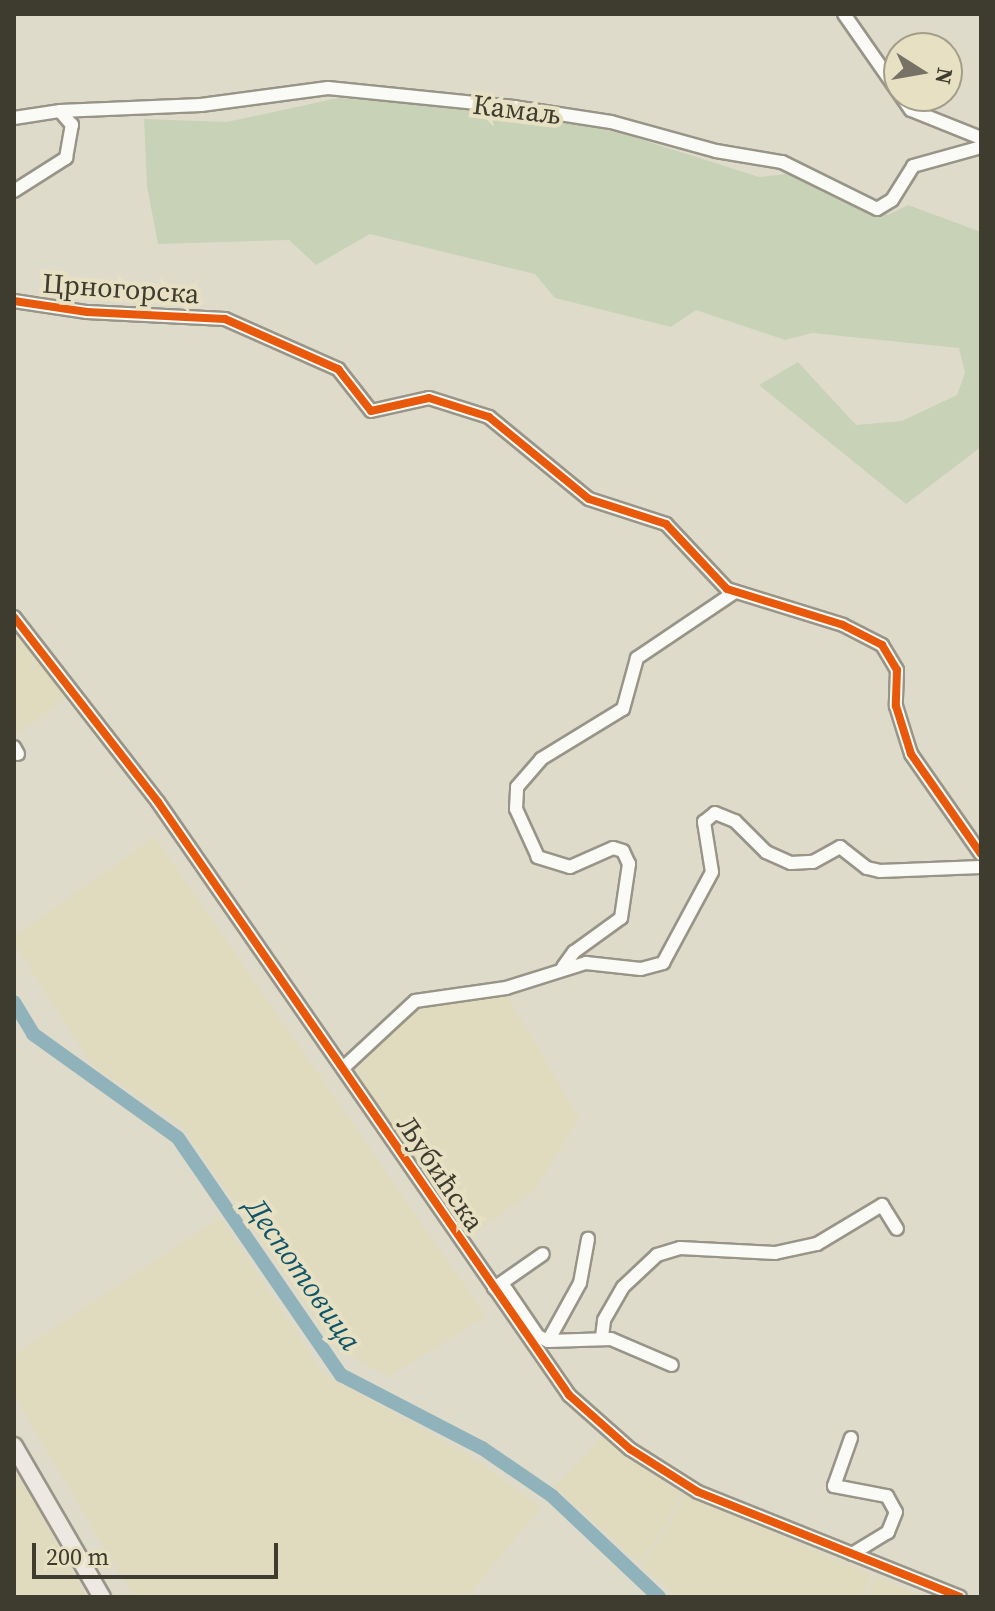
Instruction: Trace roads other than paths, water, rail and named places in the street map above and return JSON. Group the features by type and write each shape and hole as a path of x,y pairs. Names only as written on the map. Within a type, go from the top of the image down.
{"main road":[{"path":"14,1446 102,1597"}],"street":[{"path":"844,14 911,110 981,138"},
{"name":"Камаљ","path":"14,118 60,111 201,105 328,88 514,107 611,122 716,151 782,162 877,209 892,200 913,166 981,147"},
{"path":"14,191 66,158 72,125 60,111"},
{"name":"Црногорска","path":"14,301 87,312 225,319 338,369 371,411 410,399 462,405 515,435 589,499 666,524 735,592 843,625 882,645 897,670 896,706 911,754 981,854"},
{"path":"563,967 574,952 621,918 629,864 623,851 613,848 570,867 538,857 516,809 517,787 541,759 623,709 637,658 735,592"},
{"name":"Љубићска","path":"14,617 158,802 497,1286 569,1395 630,1449 698,1492 960,1597"},
{"path":"343,1068 415,1001 506,988 563,967 586,963 655,968 663,963 712,872 704,822 715,813 735,821 766,852 791,863 813,862 840,847 867,868 880,871 981,867"},
{"path":"602,1337 604,1320 623,1287 657,1255 680,1248 752,1254 817,1244 882,1205 897,1229"},
{"path":"548,1341 580,1283 588,1239"},
{"path":"543,1254 497,1286 538,1336 548,1341 602,1337 672,1365"},
{"path":"851,1438 834,1486 887,1496 896,1512 888,1532 852,1554"}],"waterway":[{"name":"Деспотовица","path":"14,1002 33,1034 178,1138 341,1375 482,1448 552,1496 659,1597"}]}
